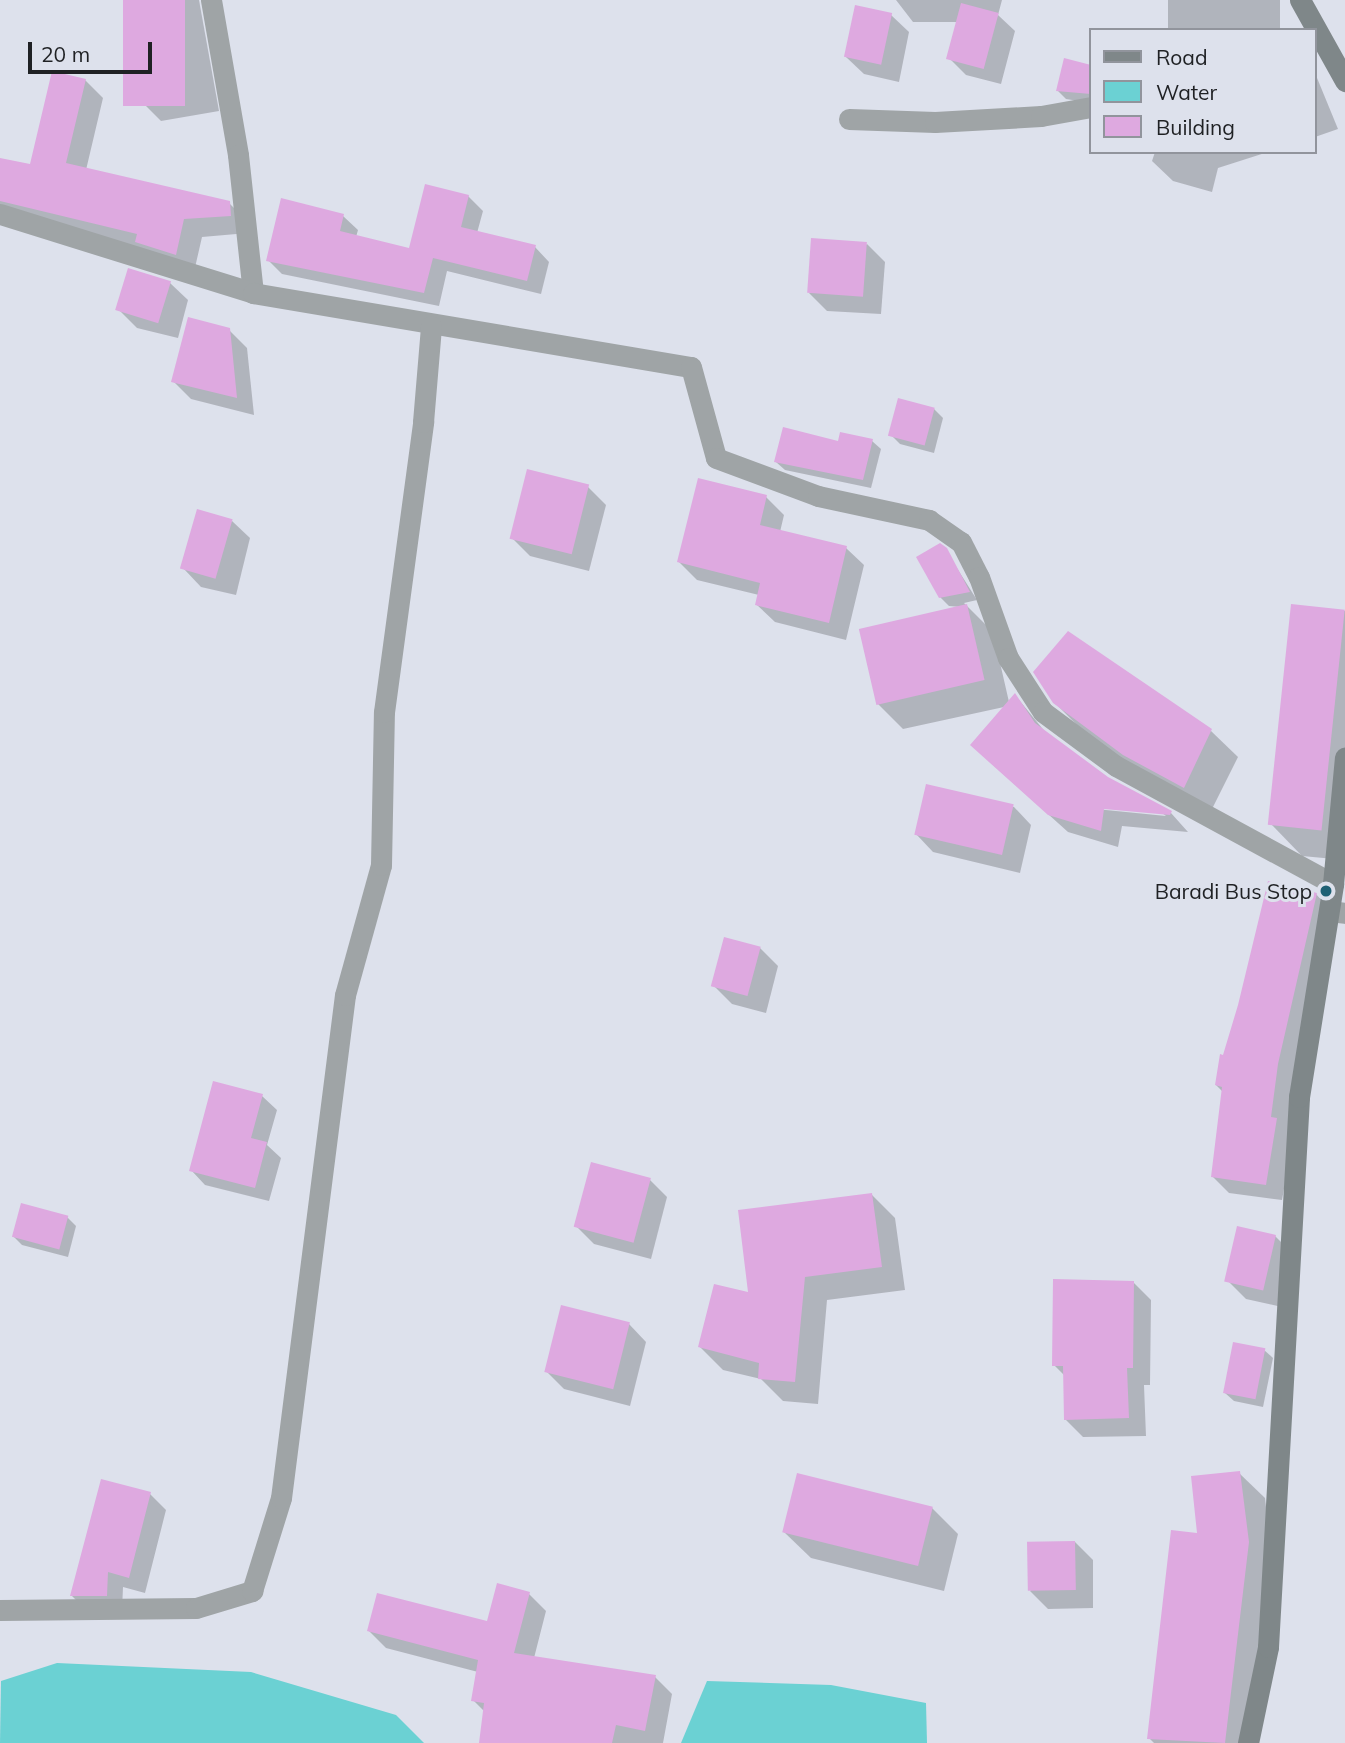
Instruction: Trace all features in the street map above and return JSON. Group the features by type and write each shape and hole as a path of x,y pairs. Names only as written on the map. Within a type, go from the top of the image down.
{"main road":[{"path":"1300,0 1312,28"},
{"path":"1319,44 1345,81"},
{"path":"1248,1743 1268,1647 1299,1097 1337,912 1333,884 1345,758"}],"street":[{"path":"211,0 238,155 253,293"},
{"path":"849,119 935,122 1041,116 1090,107"},
{"path":"0,214 253,293 430,326 691,367 716,458 818,496 929,520 961,542 979,577 1008,658 1043,712 1116,766 1333,884"},
{"path":"0,1610 196,1608 252,1591 281,1498 345,995 381,865 384,712 423,422 430,326"}],"water":[{"path":"57,1663 251,1672 396,1715 424,1743 0,1743 1,1681"},
{"path":"707,1681 831,1685 926,1703 927,1743 681,1743"}],"building":[{"path":"123,0 185,0 185,106 123,106"},
{"path":"961,3 999,13 984,69 946,59"},
{"path":"855,5 892,13 881,65 844,57"},
{"path":"1064,58 1090,65 1090,94 1056,91"},
{"path":"52,71 86,79 66,163 230,201 231,216 184,219 176,255 135,242 137,234 0,201 0,158 30,164"},
{"path":"425,184 469,195 461,227 536,245 527,281 433,258 424,293 266,261 281,198 344,214 340,231 409,248"},
{"path":"811,238 867,242 863,297 807,293"},
{"path":"128,268 171,281 158,323 115,310"},
{"path":"188,317 230,328 237,398 171,382"},
{"path":"898,398 935,408 925,446 888,436"},
{"path":"783,427 838,441 840,432 873,439 863,480 774,462"},
{"path":"527,469 589,484 572,554 510,539"},
{"path":"698,478 767,495 760,525 847,546 829,623 755,605 760,583 677,562"},
{"path":"197,509 233,519 215,579 180,569"},
{"path":"940,543 947,548 970,592 939,598 916,557"},
{"path":"967,604 985,680 876,705 859,629"},
{"path":"1291,604 1345,610 1321,830 1268,825"},
{"path":"1068,631 1212,729 1184,788 1123,755 1053,703 1033,672"},
{"path":"1015,693 1035,723 1108,777 1172,811 1170,815 1104,809 1101,831 1048,815 970,745"},
{"path":"926,784 1014,804 1002,855 914,835"},
{"path":"1268,881 1317,893 1278,1064 1271,1117 1277,1118 1266,1185 1211,1177 1222,1087 1215,1085 1220,1054 1223,1055 1238,1005"},
{"path":"724,937 761,947 748,996 711,986"},
{"path":"213,1081 263,1094 251,1138 267,1142 255,1188 189,1171"},
{"path":"591,1162 651,1178 634,1243 574,1227"},
{"path":"872,1193 882,1267 805,1277 795,1382 758,1379 759,1363 698,1347 714,1284 748,1292 738,1210"},
{"path":"21,1203 68,1216 59,1249 12,1237"},
{"path":"1237,1226 1276,1235 1263,1291 1224,1282"},
{"path":"1053,1279 1134,1281 1133,1368 1127,1368 1129,1418 1064,1420 1063,1366 1052,1366"},
{"path":"561,1305 630,1322 613,1389 544,1372"},
{"path":"1233,1342 1265,1348 1255,1399 1223,1393"},
{"path":"1240,1471 1249,1542 1225,1743 1147,1739 1171,1530 1197,1533 1191,1476"},
{"path":"797,1473 933,1507 918,1566 782,1532"},
{"path":"101,1479 151,1492 129,1578 108,1572 107,1596 70,1596"},
{"path":"1075,1541 1076,1590 1028,1591 1027,1542"},
{"path":"497,1583 530,1592 514,1653 656,1675 645,1731 616,1725 612,1743 479,1743 484,1703 471,1701 478,1660 367,1631 377,1593 487,1621"}],"place":[{"name":"Baradi Bus Stop","path":"1326,891"}]}
